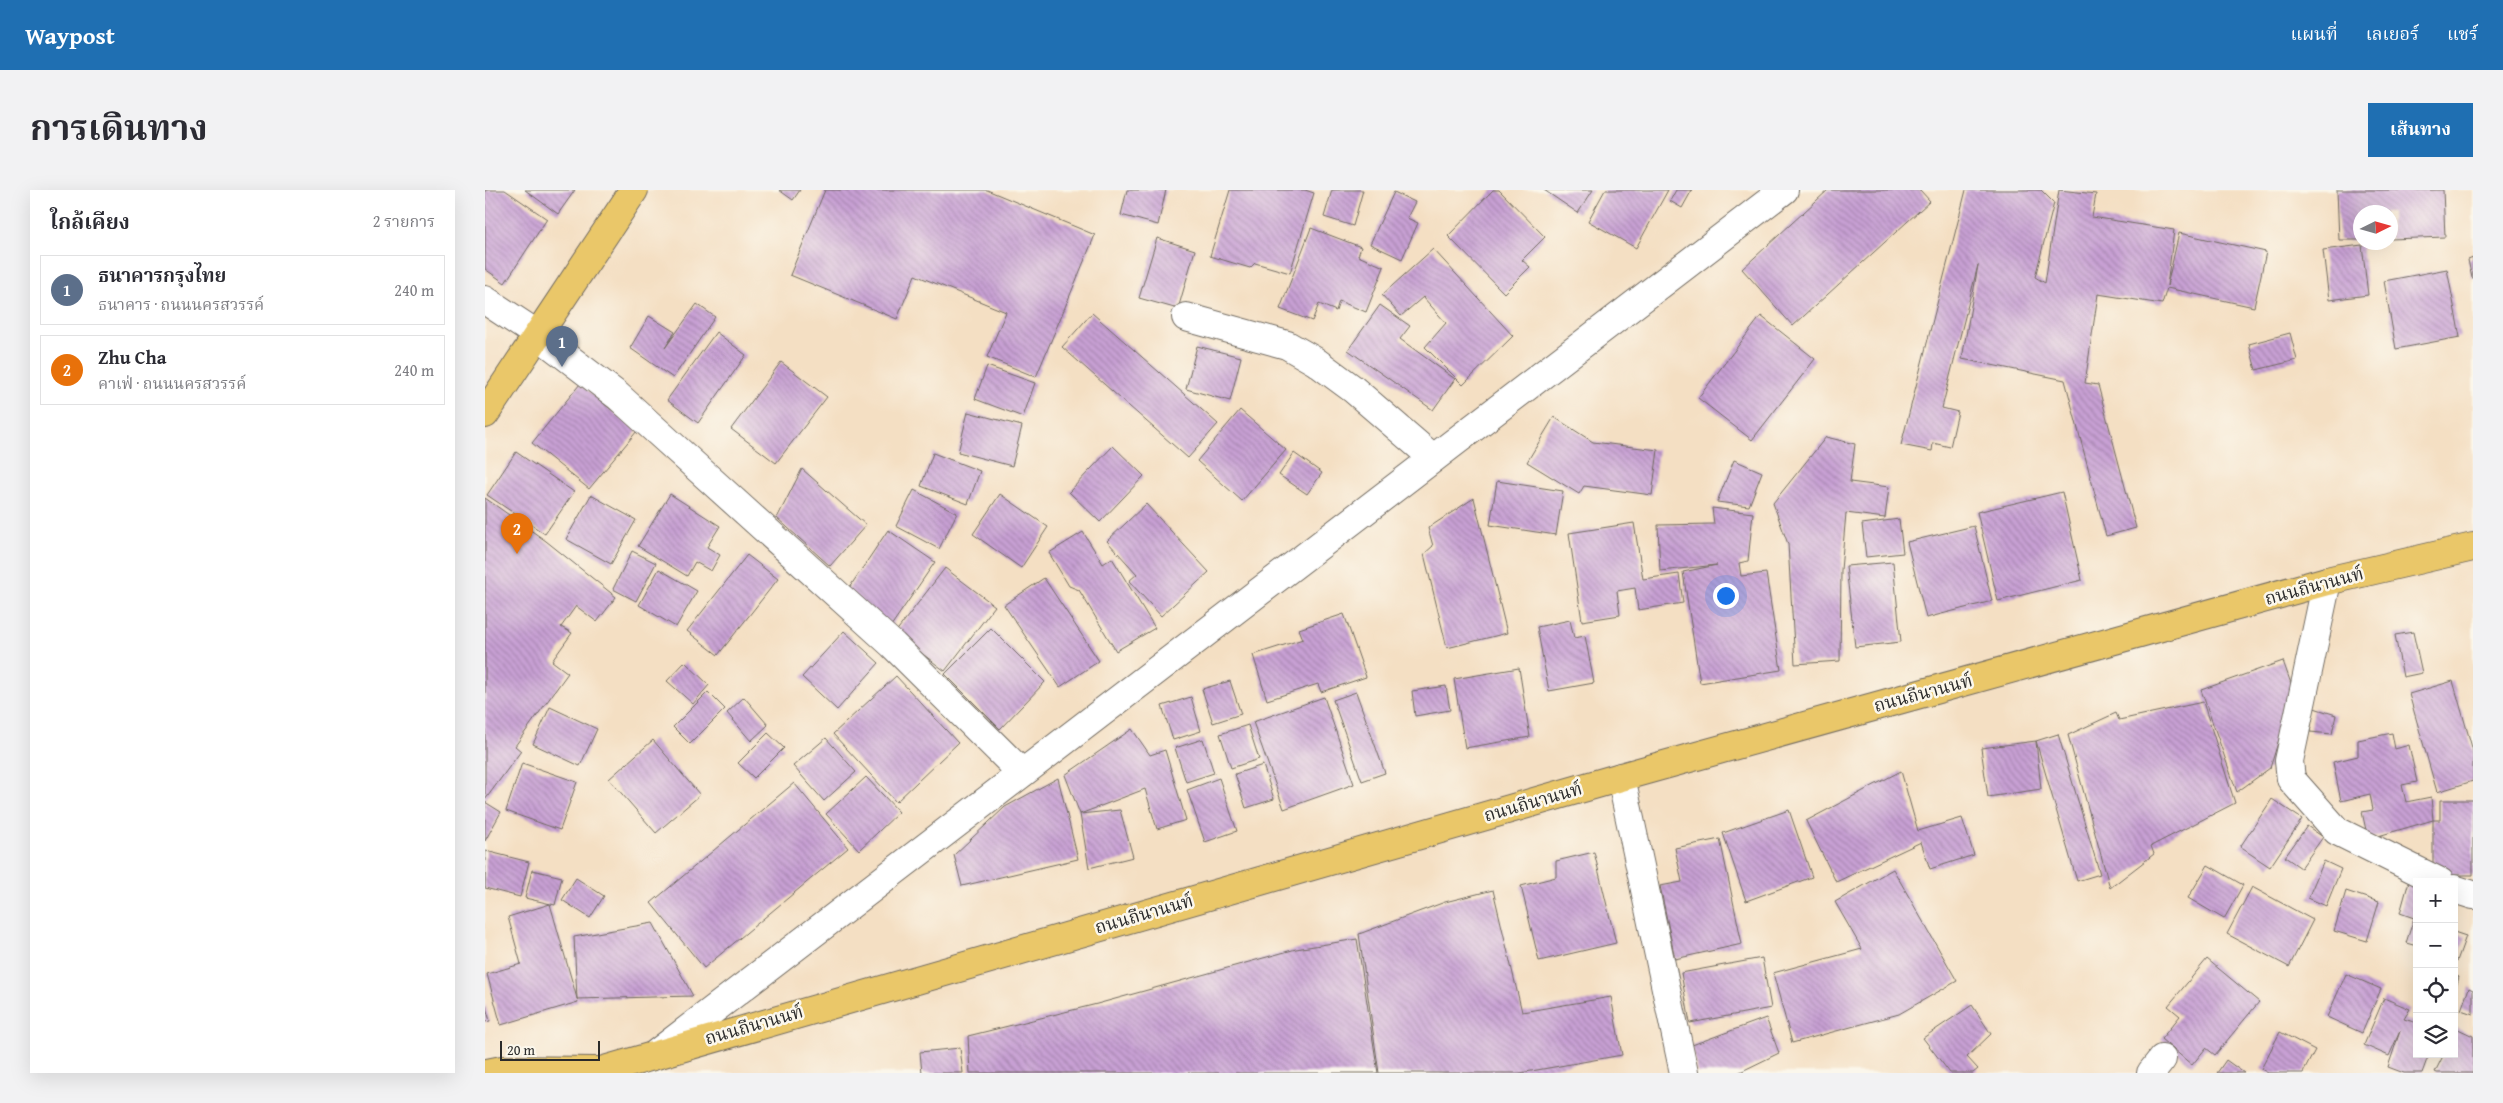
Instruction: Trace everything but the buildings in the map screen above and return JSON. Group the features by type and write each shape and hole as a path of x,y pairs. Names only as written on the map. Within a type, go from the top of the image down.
{"main road":[{"path":"485,414 634,190"},
{"name":"ถนนถีนานนท์","path":"487,1073 502,1070 596,1072 647,1064 1621,777 2327,581 2473,547"}],"street":[{"path":"647,1064 1022,773 1783,190"},
{"path":"485,300 538,336 618,396 893,645 1022,773"},
{"path":"1186,317 1287,345 1315,361 1353,389 1433,458"},
{"path":"2327,581 2289,761 2291,779 2337,832 2432,878"},
{"path":"1621,777 1684,1073"},
{"path":"2458,890 2473,895"}],"place":[{"name":"ธนาคารกรุงไทย","path":"562,367"},
{"name":"Zhu Cha","path":"517,554"}]}
